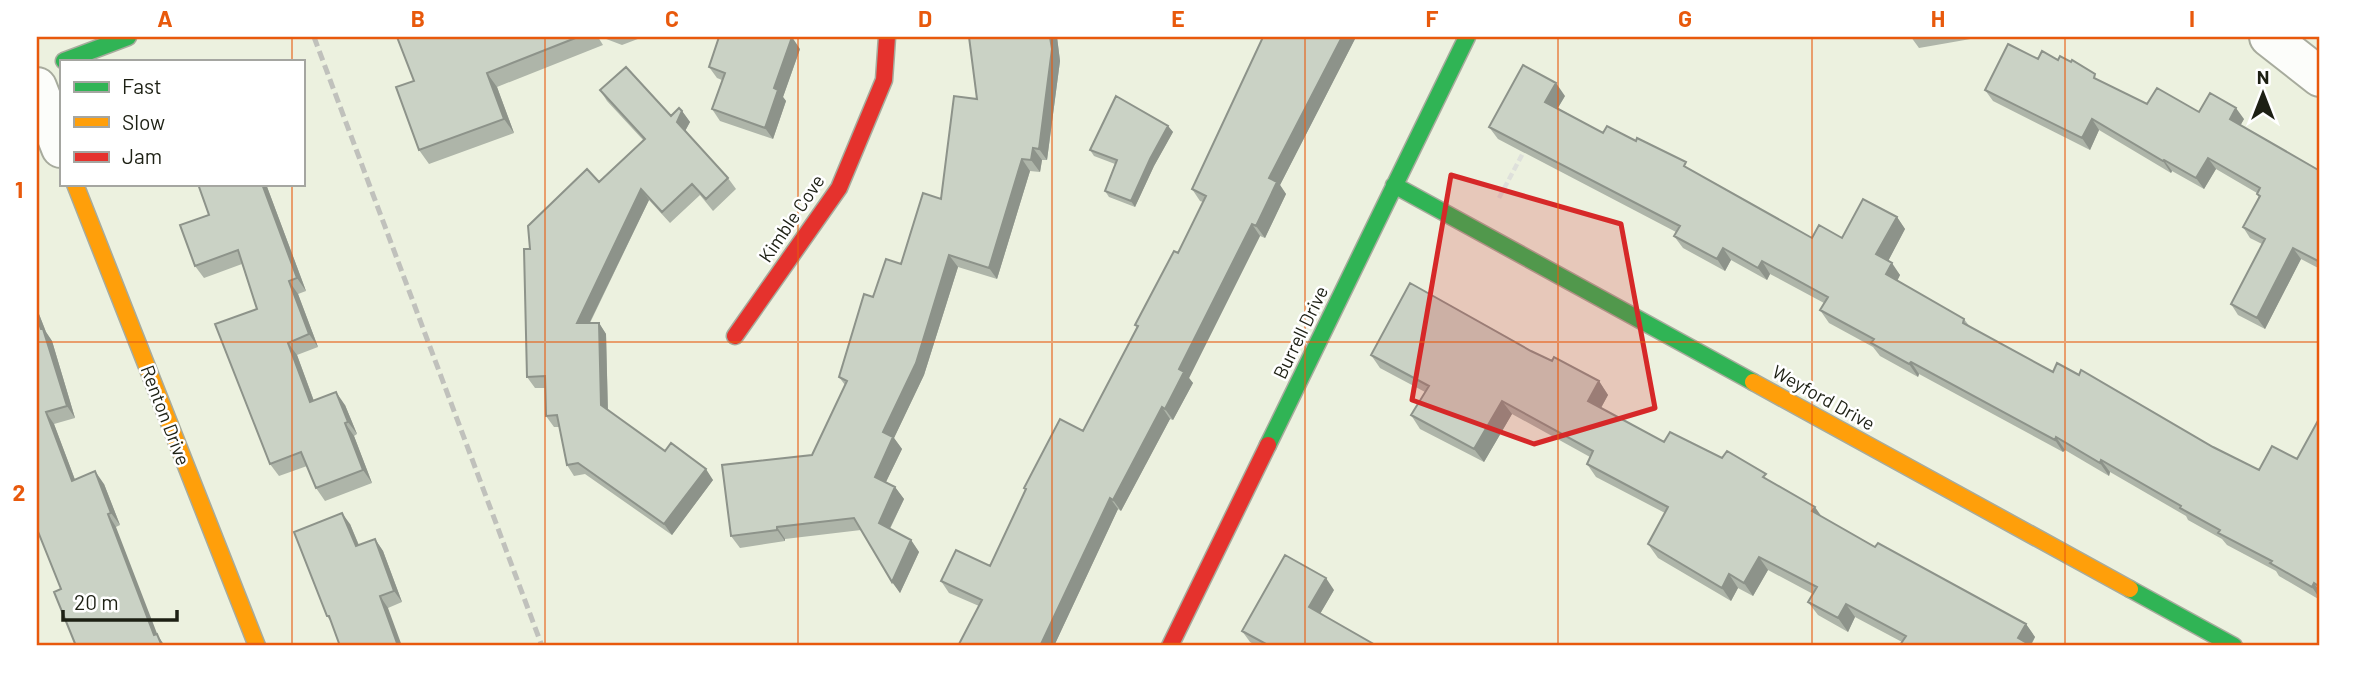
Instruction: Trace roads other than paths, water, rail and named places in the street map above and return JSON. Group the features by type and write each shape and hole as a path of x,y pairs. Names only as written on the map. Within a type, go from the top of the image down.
{"street":[{"path":"74,60 128,37"},
{"name":"Kimble Cove","path":"735,336 839,188 884,80 887,37"},
{"name":"Burrell Drive","path":"1170,646 1467,37"},
{"path":"2269,37 2320,77"},
{"path":"53,69 60,138"},
{"name":"Renton Drive","path":"76,186 257,646"},
{"name":"Weyford Drive","path":"1394,186 2234,646"}],"railway":[{"path":"314,37 542,646"}]}
